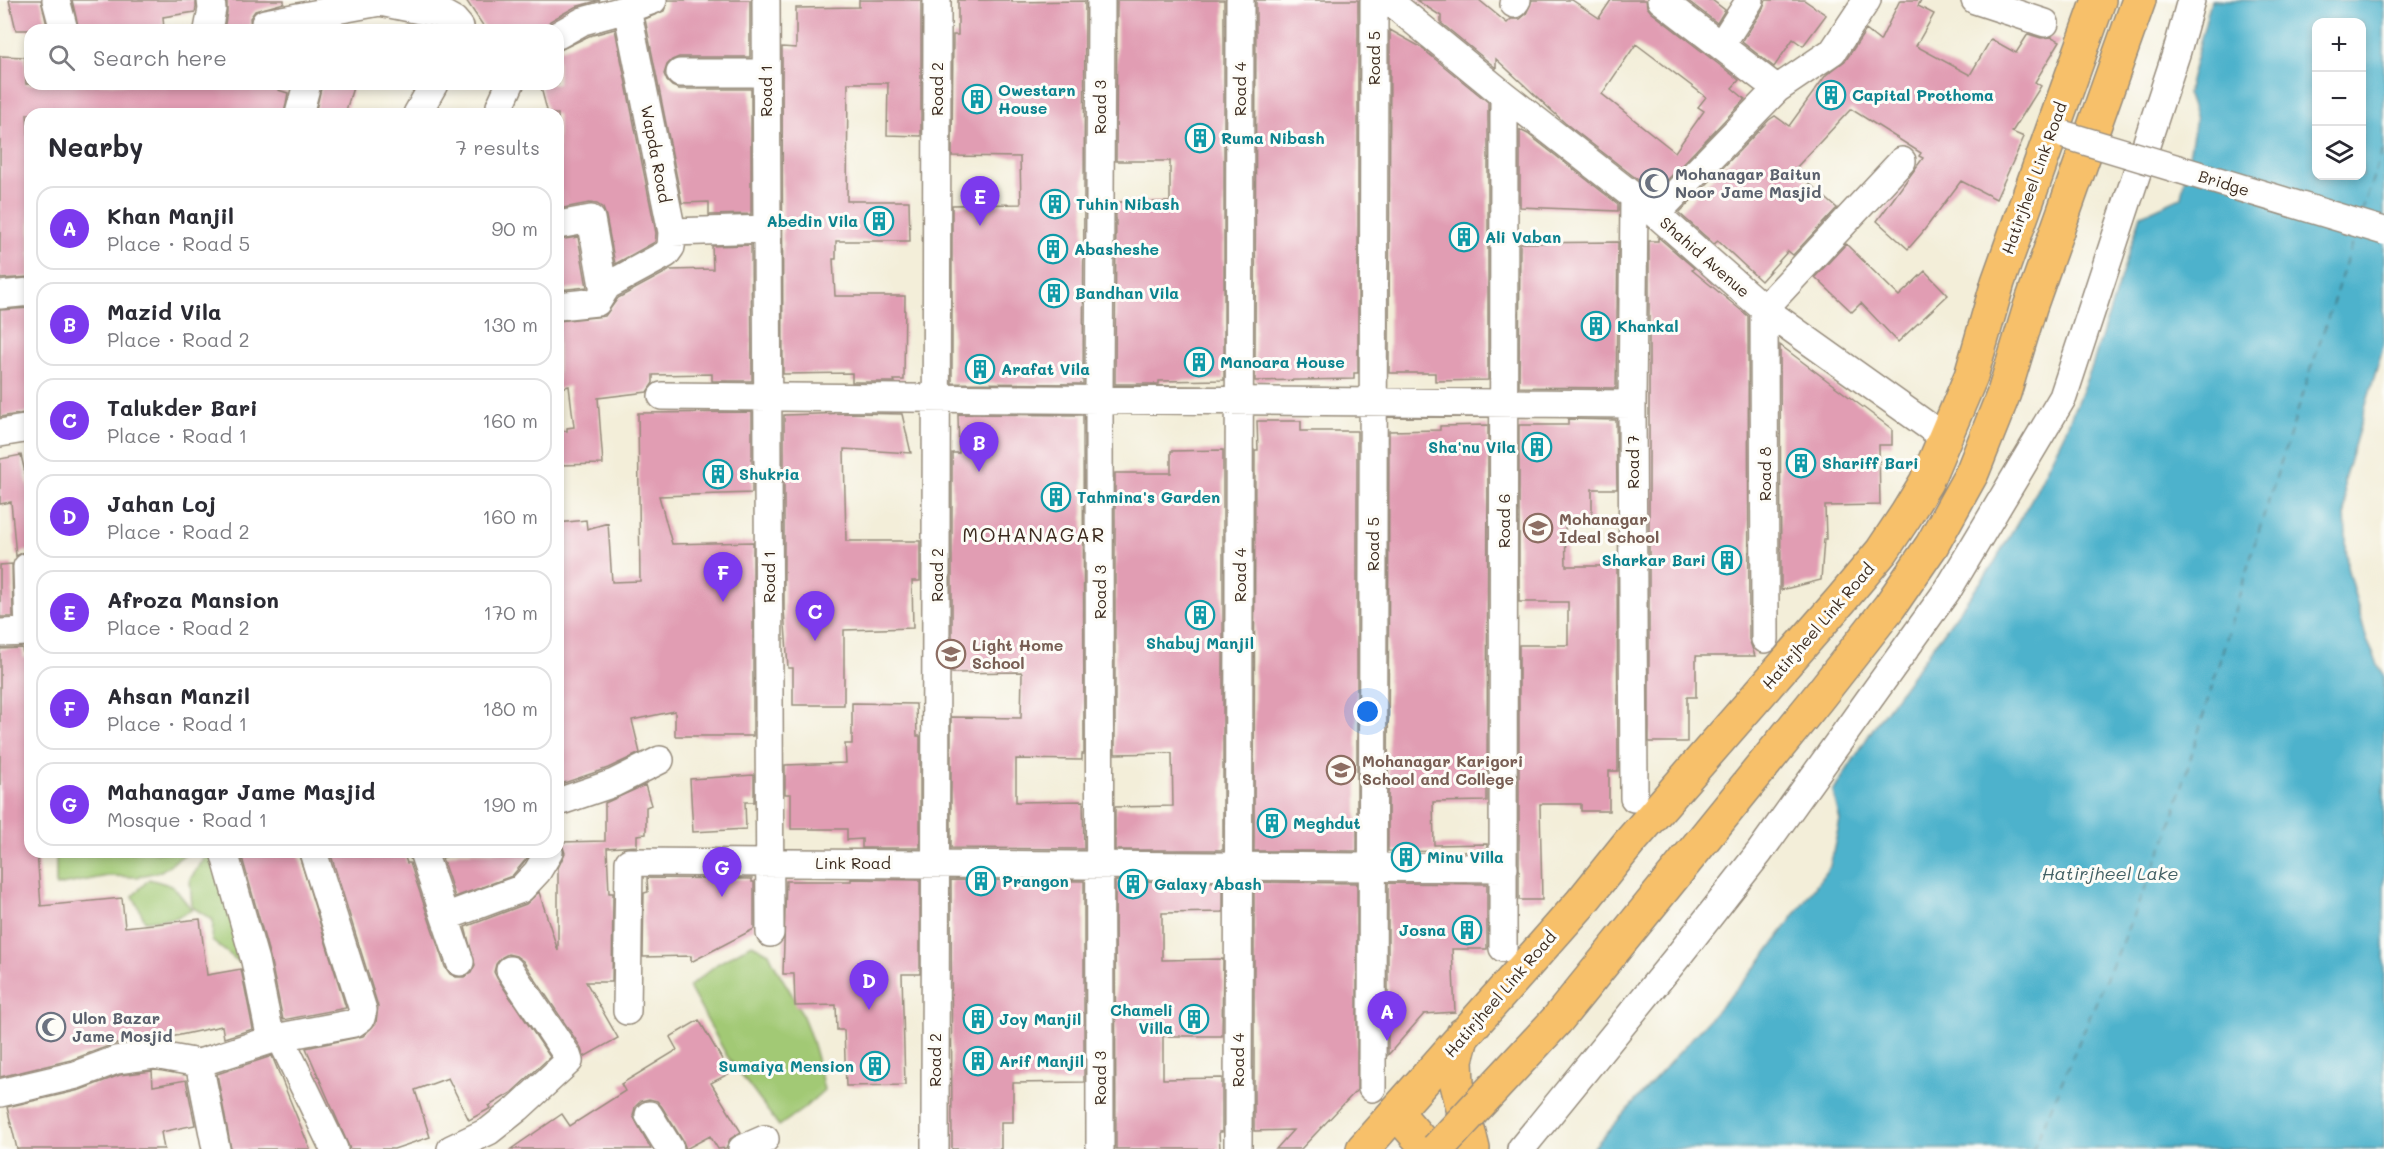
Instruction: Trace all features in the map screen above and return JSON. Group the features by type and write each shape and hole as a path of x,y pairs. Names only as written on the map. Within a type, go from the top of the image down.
{"main road":[{"name":"Hatirjheel Link Road","path":"1373,1146 1397,1113 1464,1033 1580,904 1629,843 1882,551 1926,482 1971,376 1998,282 2099,0"},
{"path":"1437,1149 1557,1020 1647,910 1847,662 1890,606 1932,544 1972,473 2004,393 2030,307 2139,0"},
{"path":"1464,1033 1456,1060 1457,1084 1473,1149"},
{"path":"1397,1113 1428,1149"}],"street":[{"path":"56,0 62,24"},
{"path":"209,24 211,0"},
{"path":"564,32 583,21 653,0"},
{"name":"Road 1","path":"766,0 770,933"},
{"name":"Road 2","path":"935,1149 937,0"},
{"name":"Road 3","path":"1100,1149 1101,0"},
{"name":"Road 4","path":"1238,1149 1240,0"},
{"name":"Road 5","path":"1372,1088 1374,0"},
{"name":"Shahid Avenue","path":"1388,0 1504,95 1656,214 1764,309 1945,438"},
{"path":"1661,0 1777,89"},
{"path":"1721,45 1750,0"},
{"path":"1656,214 1777,89 1833,51 1867,0"},
{"path":"1975,0 2045,22"},
{"path":"1521,1149 1759,853 1949,588 2063,397 2177,51 2191,0"},
{"path":"264,23 323,21 380,2 454,15"},
{"name":"Wapda Road","path":"627,9 672,232"},
{"path":"680,73 766,74"},
{"path":"301,108 305,90"},
{"path":"420,108 431,90"},
{"name":"Road 6","path":"1503,948 1504,95"},
{"name":"Bridge","path":"2065,135 2384,231"},
{"path":"1764,309 1902,162"},
{"name":"Road 7","path":"1634,198 1632,404 1634,798"},
{"path":"564,224 591,219 604,291"},
{"path":"564,305 597,302 607,286 666,254 671,247 672,232 767,230"},
{"path":"0,295 24,293"},
{"name":"Road 8","path":"1764,309 1765,639"},
{"path":"662,396 1632,404"},
{"path":"0,432 24,429"},
{"path":"0,633 24,632"},
{"path":"564,800 614,783 660,760"},
{"path":"226,858 275,1038 334,1149"},
{"path":"0,1093 76,1075 116,1060 154,1055 199,1063 275,1038 354,1023 361,1018 363,1010 315,858"},
{"path":"425,858 460,962"},
{"path":"445,917 521,889 537,872 545,858"},
{"path":"627,1011 628,862 771,863"},
{"name":"Link Road","path":"771,863 1504,868"},
{"path":"451,1149 489,1131 564,1068 569,1061 510,970"},
{"path":"199,1063 216,1149"},
{"path":"649,1115 670,1149"}],"green space":[{"path":"56,858 179,858 161,871 137,877 108,876 56,886"},
{"path":"205,858 218,858 249,960 238,961 212,941 213,920 192,907 190,879"},
{"path":"149,879 173,886 192,910 175,918 145,921 133,896"},
{"path":"752,944 769,953 804,1019 824,1090 779,1126 727,1056 689,987 717,964"}],"water":[{"name":"Hatirjheel Lake","path":"2211,0 2384,0 2384,344 2344,480 2347,567 2367,640 2384,677 2384,1149 1592,1149 1758,965 1830,866 1840,820 1833,792 1876,724 1991,568 2031,500 2063,436 2092,366 2141,215 2181,197 2196,119 2187,93"}],"building":[{"path":"9,0 41,0 47,24 24,24 24,30 16,30"},
{"path":"72,0 196,0 195,12 163,17 164,24 78,24"},
{"path":"227,0 284,0 284,3 255,11 250,18 250,24 225,24"},
{"path":"466,0 600,0 575,7 548,24 482,24"},
{"path":"668,0 750,0 750,57 679,57 667,65 664,74 672,86 679,89 751,89 751,214 709,215 709,202 682,203 645,19 664,11"},
{"path":"859,0 921,0 921,136 887,135 888,83 848,83 847,201 909,201 910,241 836,241 836,259 833,259 835,296 905,296 904,380 894,380 895,382 852,382 852,373 783,374 782,47 796,48 796,8 859,7"},
{"path":"958,0 1085,1 1083,384 952,383 952,205 1021,204 1020,157 952,156 953,35 958,35"},
{"path":"1117,0 1224,0 1224,380 1115,384 1116,202 1170,202 1170,161 1116,161"},
{"path":"1256,0 1358,0 1358,373 1354,373 1354,379 1255,381"},
{"path":"1416,0 1479,0 1507,23 1511,19 1520,19 1526,14 1532,0 1572,0 1599,18 1611,0 1646,0 1651,12 1739,80 1732,88 1745,99 1655,193 1565,123 1496,59 1496,68 1441,23 1441,16","holes":["1636,44 1706,97 1698,107 1704,111 1675,152 1602,94"]},
{"path":"1687,0 1712,0 1725,10 1717,23"},
{"path":"1766,0 1804,0 1826,15 1803,46 1793,39 1774,67 1742,42 1763,9"},
{"path":"1900,0 1921,0 1918,6 1934,14 1916,46 1970,75 1991,39 2016,53 2028,34 2041,38 2052,37 2060,41 2035,82 2041,86 2012,132 2024,137 1996,199 1961,181 1908,249 1877,221 1923,158 1919,156 1921,153 1851,109 1794,170 1837,208 1793,255 1788,251 1761,281 1718,241 1714,244 1679,213 1769,120 1775,116 1789,126 1826,75 1846,60 1866,30 1880,41"},
{"path":"615,29 656,233 655,242 615,264 603,208 589,203 564,208 564,108 546,108 542,90 564,90 564,48 589,36"},
{"path":"1390,30 1419,46 1488,102 1488,380 1435,381 1435,373 1389,373"},
{"path":"0,56 24,57 24,90 278,90 288,93 285,108 24,108 24,277 0,279"},
{"path":"321,90 352,90 347,108 316,108"},
{"path":"1520,130 1618,204 1618,211 1520,207"},
{"path":"578,237 587,287 564,289 564,239"},
{"path":"1658,237 1694,268 1692,270 1748,316 1749,639 1755,656 1696,656 1696,697 1687,697 1687,742 1649,742 1649,241 1658,241"},
{"path":"1618,242 1616,388 1519,387 1520,243"},
{"path":"1846,244 1899,296 1925,271 1948,295 1898,342 1861,303 1852,312 1815,277"},
{"path":"751,245 752,381 712,381 712,374 653,375 653,383 647,392 598,398 603,464 564,465 564,431 574,427 569,386 564,387 564,320 605,316 618,298 670,270 713,269 712,246"},
{"path":"24,308 24,413 0,417 0,310"},
{"path":"1780,345 1892,429 1892,445 1879,445 1880,505 1825,506 1826,539 1824,539 1821,580 1781,590"},
{"path":"752,412 752,493 659,496 672,544 753,542 753,736 675,736 675,711 632,720 640,753 608,768 564,783 564,522 586,520 587,529 608,523 612,582 640,581 638,413"},
{"path":"902,414 911,453 844,449 846,541 920,541 920,581 912,581 913,628 844,630 844,705 793,705 793,668 788,668 784,609 784,415"},
{"path":"958,414 1083,415 1084,754 1082,754 1082,760 1016,759 1016,802 1083,801 1084,849 951,848 951,717 1021,718 1022,674 1021,672 952,673 952,453 959,453"},
{"path":"1568,419 1616,420 1617,489 1592,489 1592,523 1565,523 1566,566 1617,566 1618,771 1609,771 1609,811 1581,811 1581,804 1540,804 1542,900 1519,900 1519,645 1568,645 1568,602 1519,602 1519,425 1568,425"},
{"path":"1257,421 1301,421 1301,431 1357,431 1357,851 1254,851"},
{"path":"1488,425 1487,801 1433,802 1434,845 1487,844 1487,852 1388,851 1389,431 1440,430 1440,426"},
{"path":"1223,450 1223,850 1115,850 1115,807 1173,806 1172,753 1115,754 1115,473 1171,473 1171,451"},
{"path":"21,455 24,468 24,552 16,556 11,502 0,504 0,459"},
{"path":"12,564 13,617 0,617 0,565"},
{"path":"22,648 24,658 24,858 37,858 41,906 122,898 125,927 200,919 207,975 241,969 253,1029 224,1038 222,1026 157,1040 114,1044 71,1060 0,1077 0,649"},
{"path":"852,703 916,704 917,736 920,736 920,848 862,848 862,839 847,840 847,829 791,829 791,794 785,794 785,765 846,763 845,744 852,744"},
{"path":"754,775 754,802 745,802 746,829 693,832 690,779"},
{"path":"645,785 651,805 646,807 646,834 637,835 637,846 607,848 609,893 613,893 612,982 586,982 618,1038 584,1057 580,1046 523,961 508,954 496,964 494,972 550,1057 511,1093 489,1106 491,1108 469,1120 448,1078 415,1090 430,1137 394,1149 350,1149 306,1048 363,1036 376,1023 378,1006 332,858 405,858 407,863 410,863 445,967 450,974 464,977 471,973 475,965 465,927 526,904 539,892 558,951 558,868 564,858 564,842 605,841 605,803"},
{"path":"242,858 300,858 346,1008 283,1020 270,957"},
{"path":"442,858 527,858 512,876 455,897"},
{"path":"647,878 752,879 754,882 754,929 691,962 691,956 643,957 644,893 648,892"},
{"path":"851,879 920,880 920,974 902,974 905,1085 846,1086 844,1030 837,1030 836,1005 795,1006 794,974 783,974 786,881 851,881"},
{"path":"951,880 1084,881 1084,1082 1013,1083 1013,1122 1001,1122 1001,1149 952,1149"},
{"path":"1115,881 1223,882 1223,912 1162,913 1162,960 1223,959 1222,1036 1163,1036 1163,1079 1222,1078 1220,1149 1116,1149"},
{"path":"1254,882 1357,883 1357,1090 1301,1149 1276,1149 1293,1130 1254,1131"},
{"path":"1388,883 1487,884 1487,949 1452,949 1455,1012 1424,1014 1388,1055"},
{"path":"699,1020 730,1073 711,1083 741,1132 730,1139 726,1148 718,1149 710,1136 686,1149 662,1107 657,1101 649,1099 641,1101 635,1107 633,1116 651,1149 511,1149 562,1114 570,1126 625,1091 621,1084 677,1050 670,1037"},
{"path":"272,1056 310,1149 231,1149 217,1074"},
{"path":"152,1071 153,1086 186,1080 195,1125 161,1132 164,1149 17,1149 7,1107 80,1090 120,1075"}],"ferry route":[{"path":"2362,212 2384,145"},
{"path":"2033,1149 2167,837 2257,536 2354,237"}],"place":[{"name":"Capital Prothoma","path":"1831,95"},
{"name":"Owestarn House","path":"977,99"},
{"name":"Ruma Nibash","path":"1200,138"},
{"name":"Mohanagar Baitun Noor Jame Masjid","path":"1654,183"},
{"name":"Tuhin Nibash","path":"1055,204"},
{"name":"Abedin Vila","path":"879,221"},
{"name":"Afroza Mansion","path":"980,226"},
{"name":"Ali Vaban","path":"1464,237"},
{"name":"Abasheshe","path":"1053,249"},
{"name":"Bandhan Vila","path":"1054,293"},
{"name":"Khankal","path":"1596,326"},
{"name":"Manoara House","path":"1199,362"},
{"name":"Arafat Vila","path":"980,369"},
{"name":"Sha'nu Vila","path":"1537,447"},
{"name":"Shariff Bari","path":"1801,463"},
{"name":"Mazid Vila","path":"979,472"},
{"name":"Shukria","path":"718,474"},
{"name":"Tahmina's Garden","path":"1056,497"},
{"name":"Mohanagar Ideal School","path":"1538,528"},
{"name":"Sharkar Bari","path":"1727,560"},
{"name":"Ahsan Manzil","path":"723,602"},
{"name":"Shabuj Manjil","path":"1200,615"},
{"name":"Talukder Bari","path":"815,641"},
{"name":"Light Home School","path":"951,654"},
{"name":"Mohanagar Karigori School and College","path":"1341,770"},
{"name":"Meghdut","path":"1272,823"},
{"name":"Minu Villa","path":"1406,857"},
{"name":"Prangon","path":"981,881"},
{"name":"Galaxy Abash","path":"1133,884"},
{"name":"Mahanagar Jame Masjid","path":"722,897"},
{"name":"Josna","path":"1467,930"},
{"name":"Jahan Loj","path":"869,1010"},
{"name":"Joy Manjil","path":"978,1019"},
{"name":"Chameli Villa","path":"1194,1019"},
{"name":"Ulon Bazar Jame Mosjid","path":"51,1027"},
{"name":"Khan Manjil","path":"1387,1041"},
{"name":"Arif Manjil","path":"978,1061"},
{"name":"Sumaiya Mension","path":"875,1066"}],"district":[{"name":"MOHANAGAR","path":"1034,535"}]}
